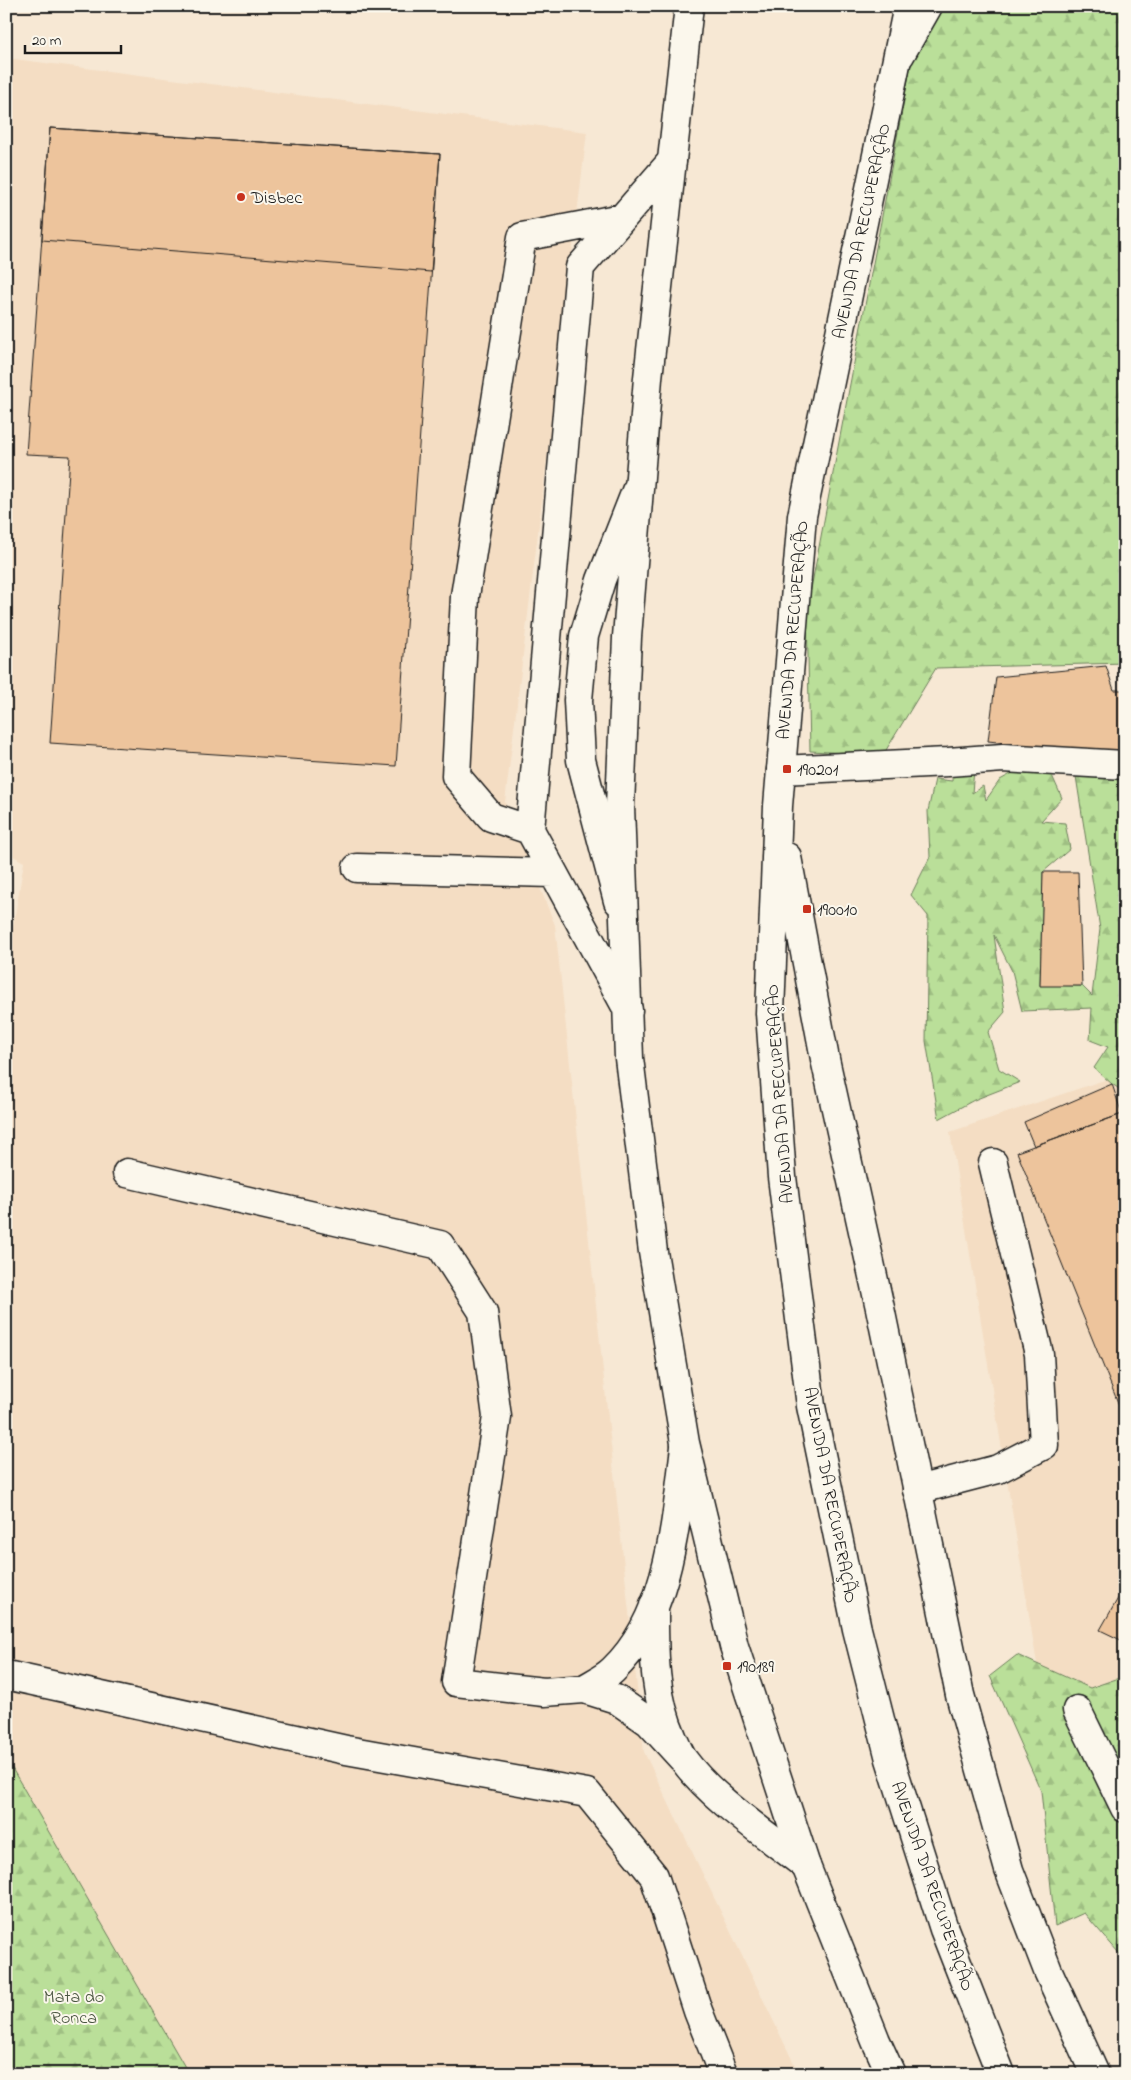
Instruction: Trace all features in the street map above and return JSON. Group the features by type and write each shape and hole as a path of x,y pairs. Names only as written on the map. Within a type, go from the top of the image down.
{"main road":[{"path":"689,6 648,378 627,637 620,806 629,1058 653,1252 685,1443 734,1646 806,1866 891,2074"},
{"name":"AVENIDA DA RECUPERAÇÃO","path":"908,6 802,516 778,806 770,1013 782,1177 812,1406 857,1629 890,1759 944,1929 1001,2074"},
{"path":"896,62 928,6"},
{"path":"628,1010 530,830 580,267 672,161"},
{"path":"530,830 491,817 456,776 465,596 522,237 622,218"},
{"path":"625,928 581,760 578,700 584,636 601,580 640,480"},
{"path":"781,770 1003,758 1125,764"},
{"path":"778,806 825,1059 880,1308 960,1695 1009,1870 1048,1971 1095,2074"},
{"path":"357,868 553,873"},
{"path":"917,1490 998,1468 1044,1445 1039,1354 993,1163"},
{"path":"127,1173 440,1245 483,1312 497,1417 456,1682 544,1692 584,1689 616,1699 649,1722 706,1786 806,1866"},
{"path":"584,1689 612,1672 634,1647 654,1604 674,1541 685,1443"},
{"path":"654,1604 653,1656 659,1698 682,1758"},
{"path":"6,1675 346,1750 587,1794 654,1876 698,2011 723,2074"},
{"path":"1078,1710 1125,1808"}],"shaded area":[{"path":"6,58 587,132 505,802 555,925 644,1752 799,2074 6,2074 6,969 24,862 6,852"},
{"path":"1125,1073 1125,1676 1090,1688 1037,1664 950,1132"}],"green space":[{"path":"922,6 1125,6 1125,663 936,668 883,755 810,751 807,610"},
{"path":"953,756 975,757 972,793 983,786 986,800 1000,780 1020,769 1050,771 1062,798 1041,821 1065,823 1070,849 1043,872 1040,985 1082,986 1092,996 1100,929 1075,770 1121,772 1125,891 1124,1092 1094,1068 1108,1047 1090,1040 1092,1008 1022,1011 1012,971 994,935 1005,1012 988,1032 999,1069 1020,1082 974,1100 939,1119 926,1041 928,916 911,895 930,857 928,811 935,779 952,781"},
{"path":"1017,1655 1090,1688 1125,1676 1125,1960 1084,1913 1055,1926 1041,1791 990,1676"},
{"name":"Mata do Ronca","path":"6,1758 189,2074 6,2074"}],"building":[{"path":"50,128 440,154 396,766 50,743 70,456 26,454"},
{"name":"Disbec","path":"50,128 440,154 431,272 42,240"},
{"path":"1106,666 1114,690 1125,690 1125,753 1110,754 988,741 996,677"},
{"path":"1043,872 1078,872 1082,986 1040,986"},
{"path":"1112,1084 1122,1114 1034,1146 1024,1122"},
{"path":"1122,1114 1125,1122 1125,1420 1017,1152"},
{"path":"1125,1586 1125,1642 1100,1630"}],"place":[{"name":"Disbec","path":"241,197"},
{"name":"190201","path":"787,769"},
{"name":"190010","path":"807,909"},
{"name":"190189","path":"727,1666"}]}
